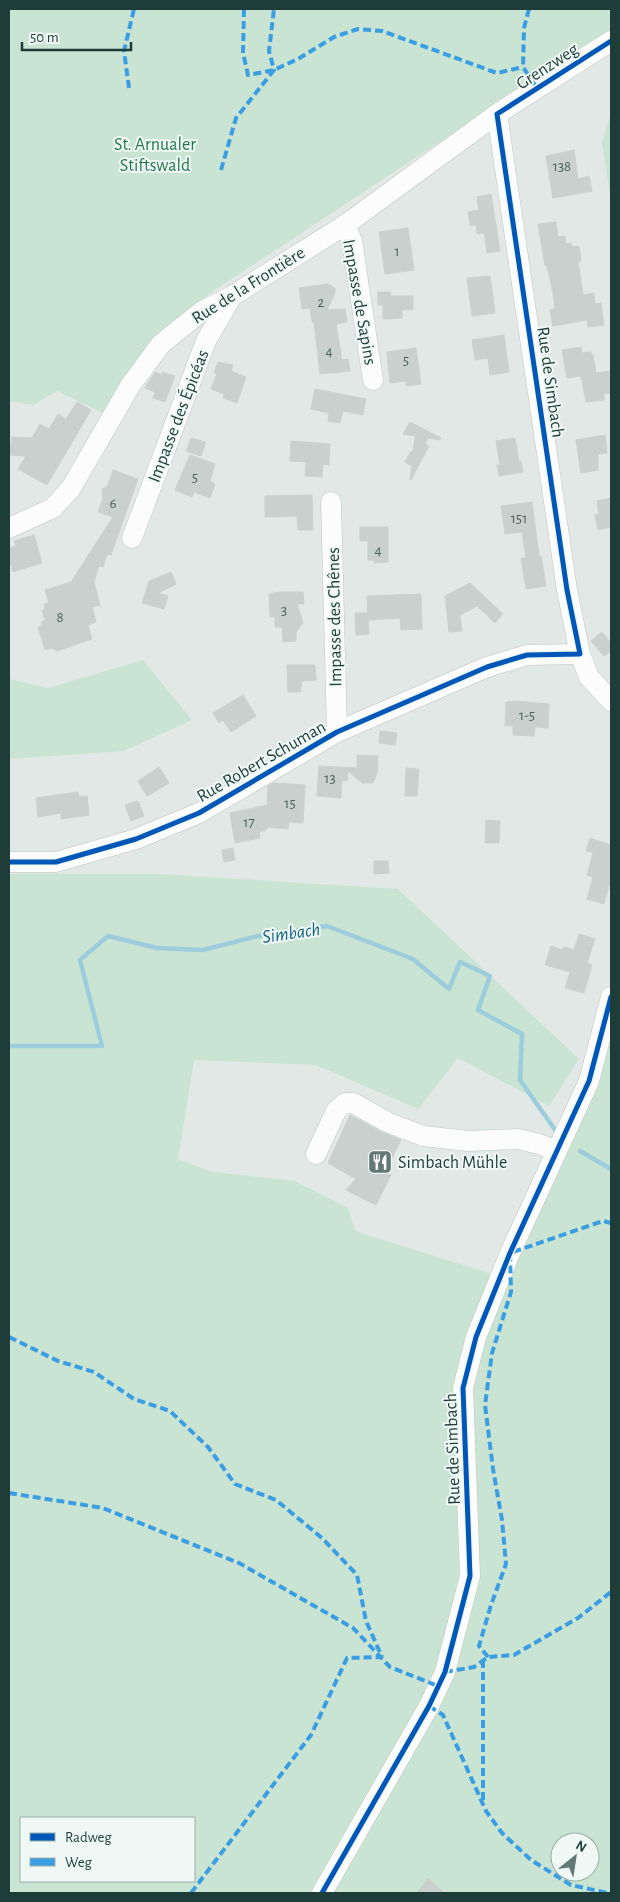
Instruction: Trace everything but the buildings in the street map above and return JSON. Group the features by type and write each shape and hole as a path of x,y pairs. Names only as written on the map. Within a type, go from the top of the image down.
{"street":[{"name":"Grenzweg","path":"497,114 611,41"},
{"name":"Rue de la Frontière","path":"9,528 53,508 71,488 130,386 161,344 201,312 232,296 345,225 497,114"},
{"name":"Rue de Simbach","path":"497,114 567,590 580,654 589,677 611,701"},
{"name":"Impasse de Sapins","path":"345,225 352,241 373,380"},
{"name":"Impasse des Épicéas","path":"132,538 206,341 232,296"},
{"name":"Impasse des Chênes","path":"331,502 337,732"},
{"name":"Rue Robert Schuman","path":"9,862 56,862 136,840 199,813 337,732 487,667 527,655 580,654"},
{"name":"Rue de Simbach","path":"322,1893 428,1706 445,1672 470,1576 463,1388 476,1336 510,1252 589,1080 611,996"},
{"path":"316,1154 336,1111 344,1103 353,1103 387,1122 423,1136 468,1142 518,1139 557,1151"}],"green space":[{"name":"St. Arnualer Stiftswald","path":"9,9 611,9 611,29 215,290 163,328 103,413 57,391 33,405 9,401"},
{"path":"611,113 611,202 602,142"},
{"path":"143,660 192,720 124,751 9,759 9,679 48,688"},
{"path":"9,874 159,874 398,889 579,1059 549,1106 458,1058 418,1109 316,1065 194,1060 178,1159 212,1172 295,1181 348,1208 355,1231 501,1277 557,1151 611,997 611,1893 9,1893"}],"waterway":[{"name":"Simbach","path":"9,1046 102,1046 80,960 108,936 157,948 203,950 258,936 327,926 413,959 449,989 460,962 490,976 478,1010 522,1034 520,1080 558,1134"},
{"name":"Simbach","path":"580,1151 611,1169"}],"marked path":[{"path":"129,88 124,51 134,9"},
{"path":"244,9 243,53 248,75 274,70 298,59 334,37 358,29 382,31 497,73 523,67"},
{"path":"221,170 236,118 274,70 269,51 274,9"},
{"path":"529,9 524,28 523,67 537,88"},
{"path":"488,1657 479,1646 506,1564 502,1520 485,1405 492,1353 511,1292 510,1253 603,1221 611,1223"},
{"path":"9,1337 58,1361 94,1372 134,1399 170,1411 208,1447 235,1484 276,1500 322,1538 357,1575 366,1621 382,1657"},
{"path":"9,1493 103,1508 239,1563 353,1628 390,1667 438,1686"},
{"path":"445,1672 474,1667 488,1657 514,1655 578,1618 611,1592"},
{"path":"191,1893 311,1735 347,1658 382,1657"},
{"path":"483,1660 483,1801"},
{"path":"429,1706 443,1715 486,1811 502,1833 531,1860 571,1885 608,1893"}],"cycle path":[{"path":"9,862 56,862 136,839 199,813 337,732 487,667 527,655 580,654 567,590 497,114 611,41"},
{"path":"322,1893 429,1706 445,1672 470,1576 463,1388 476,1337 510,1253 589,1081 611,997"}],"place":[{"name":"Simbach Mühle","path":"380,1162"}]}
